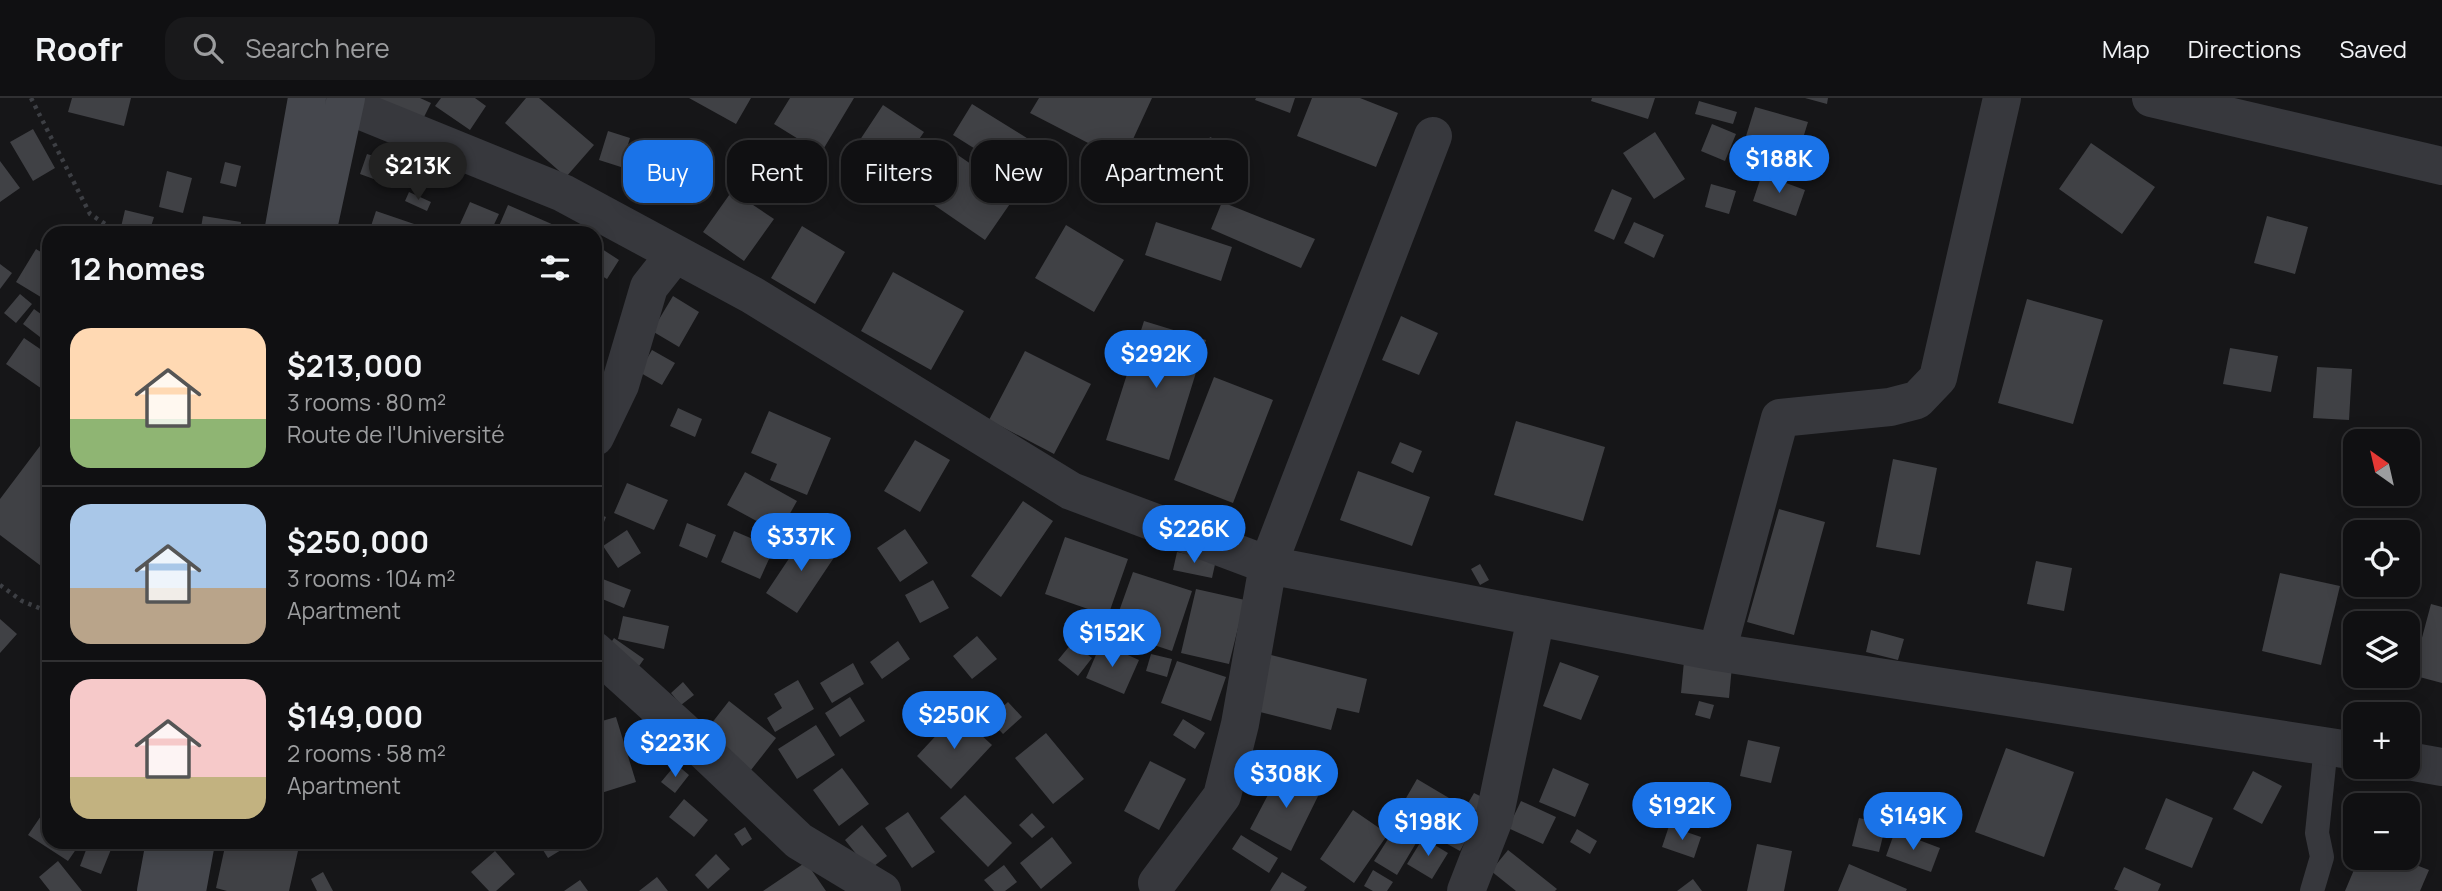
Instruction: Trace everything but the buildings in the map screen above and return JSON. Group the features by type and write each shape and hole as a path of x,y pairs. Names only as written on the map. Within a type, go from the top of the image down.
{"main road":[{"path":"284,226 307,98"},
{"path":"318,226 345,101"},
{"path":"156,891 164,849"},
{"path":"187,891 195,849"}],"street":[{"path":"1717,652 1780,418 1890,407 1917,400 1938,377 2002,98"},
{"path":"2151,98 2442,166"},
{"path":"345,101 563,193 752,295 1071,491 1268,565 1717,652 2341,749"},
{"path":"1157,883 1222,796 1240,724 1268,565 1433,136"},
{"path":"602,423 620,385 649,287 676,254"},
{"path":"1466,891 1494,819 1536,617"},
{"path":"602,657 799,841 882,891"},
{"path":"2420,763 2442,767"}],"lane":[{"path":"2312,891 2322,857 2317,834 2341,749"}],"path":[{"path":"31,98 90,214 108,226"},
{"path":"0,585 22,601 42,608"}]}
